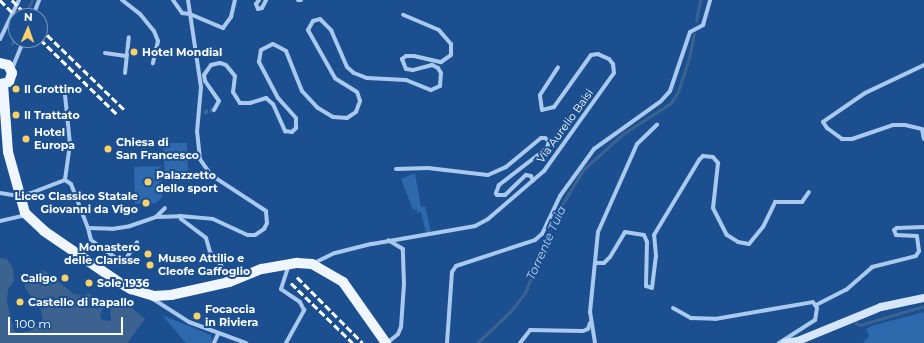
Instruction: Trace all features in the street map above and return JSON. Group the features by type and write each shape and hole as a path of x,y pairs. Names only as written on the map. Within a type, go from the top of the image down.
{"main road":[{"path":"0,63 8,65 12,71 9,82 2,84 8,152 25,218 131,289 148,294 171,295 229,282 262,269 289,265 312,264 343,282 386,343"}],"street":[{"path":"0,39 20,0"},
{"path":"122,0 140,14 154,31 158,41 154,63"},
{"path":"173,0 182,13 190,14 223,28 231,17 235,0"},
{"path":"88,228 130,226 156,217 180,216 213,219 248,236 259,233 267,223 266,211 211,175 205,168 198,152 201,87 188,0"},
{"path":"259,0 255,7 258,9 262,8 266,0"},
{"path":"447,343 452,272 456,266 535,240 542,234 560,196 594,149 661,101 670,91 690,32 702,25 710,0"},
{"path":"214,110 219,101 204,75 211,65 220,63 226,65 235,76 233,92 240,103 250,103 266,98 273,104 285,131 292,132 296,128 296,118 278,98 259,62 261,50 273,44 286,51 302,91 318,108 333,117 347,118 356,112 360,101 357,92 335,78 308,30 313,21 320,19 331,30 347,67 354,74 367,78 406,80 431,90 440,86 441,73 438,68 432,65 413,70 406,69 402,59 406,56 414,56 441,62 451,55 451,44 439,30 403,14"},
{"path":"125,73 128,37"},
{"path":"12,71 21,48"},
{"path":"105,53 126,56"},
{"name":"Via Aurelio Baisi","path":"312,264 334,253 388,240 474,226 488,220 533,181 554,159 614,73 613,64 609,59 598,54 591,55 554,107 542,110 540,95 558,67"},
{"path":"924,65 865,93 823,122 826,128 842,139 852,139 893,125 905,125 922,129 924,139"},
{"path":"65,95 70,144 65,180"},
{"path":"595,343 591,322 598,232 637,144 657,125"},
{"path":"396,169 428,168 488,174 506,167 540,138 545,138 548,141 547,148 498,185 496,193 497,196 505,195 526,175 531,176 533,181"},
{"path":"595,263 604,263 610,257 625,232 644,235 647,250 646,286 652,288 656,256 654,235 698,160 703,156 713,157 718,163 713,208 727,235 738,242 749,244 763,227 775,202 802,202 809,192"},
{"path":"0,193 19,196 65,180"},
{"path":"65,180 71,184 88,228 91,240 123,263 137,242"},
{"path":"156,217 165,208"},
{"path":"180,216 181,220 206,238 210,252 221,265 229,282"},
{"path":"0,221 25,218"},
{"path":"816,305 846,290 872,267 916,256 919,251 917,236 896,235 894,230 897,228 924,227"},
{"path":"386,343 394,339 401,327 404,284 403,249 388,240"},
{"path":"286,343 304,310 300,302 281,289 289,265"},
{"path":"148,294 188,322 246,343"},
{"path":"785,343 798,341 881,306 924,298"},
{"path":"673,308 691,318 708,319 736,317 809,301 816,305"},
{"path":"780,343 811,324 817,315 816,305"},
{"path":"520,343 530,330 583,330 588,329 591,322"},
{"path":"214,343 218,334"}],"shaded area":[{"path":"163,143 187,143 188,180 165,181"},
{"name":"Palazzetto dello sport","path":"161,166 162,197 156,203 135,204 134,167"},
{"path":"415,173 421,207 425,206 431,232 426,233 421,212 417,213 417,209 413,210 401,179"},
{"path":"0,258 7,259 13,268 14,281 8,289 7,302 14,331 18,333 30,331 43,322 41,310 24,286 30,278 44,270 74,294 84,296 88,293 105,304 100,315 102,320 111,321 110,304 116,303 133,309 145,319 127,343 0,343"},
{"path":"924,312 924,343 863,343 869,336 866,329 871,326"},
{"path":"162,315 211,335 212,343 186,343"}],"waterway":[{"path":"28,8 32,0"},
{"name":"Torrente Tuia","path":"696,21 700,0"},
{"name":"Torrente Tuia","path":"477,343 510,312 525,293 556,215 583,170 623,134 671,103 678,92 689,59 694,34"},
{"path":"856,323 860,325 924,306"}],"tunnel":[{"path":"204,112 214,110"}],"railway":[{"path":"0,0 8,8"},
{"path":"12,0 20,8"},
{"path":"48,36 124,109"},
{"path":"48,47 118,115"},
{"path":"297,277 363,343"},
{"path":"291,283 353,343"}],"place":[{"name":"Hotel Mondial","path":"134,52"},
{"name":"Il Grottino","path":"16,89"},
{"name":"Il Trattato","path":"16,115"},
{"name":"Hotel Europa","path":"26,139"},
{"name":"Chiesa di San Francesco","path":"108,149"},
{"name":"Palazzetto dello sport","path":"148,182"},
{"name":"Liceo Classico Statale Giovanni da Vigo","path":"146,203"},
{"name":"Monastero delle Clarisse","path":"148,254"},
{"name":"Museo Attilio e Cleofe Gaffoglio","path":"150,265"},
{"name":"Caligo","path":"65,278"},
{"name":"Sole 1936","path":"89,283"},
{"name":"Castello di Rapallo","path":"20,302"},
{"name":"Focaccia in Riviera","path":"197,316"}]}
